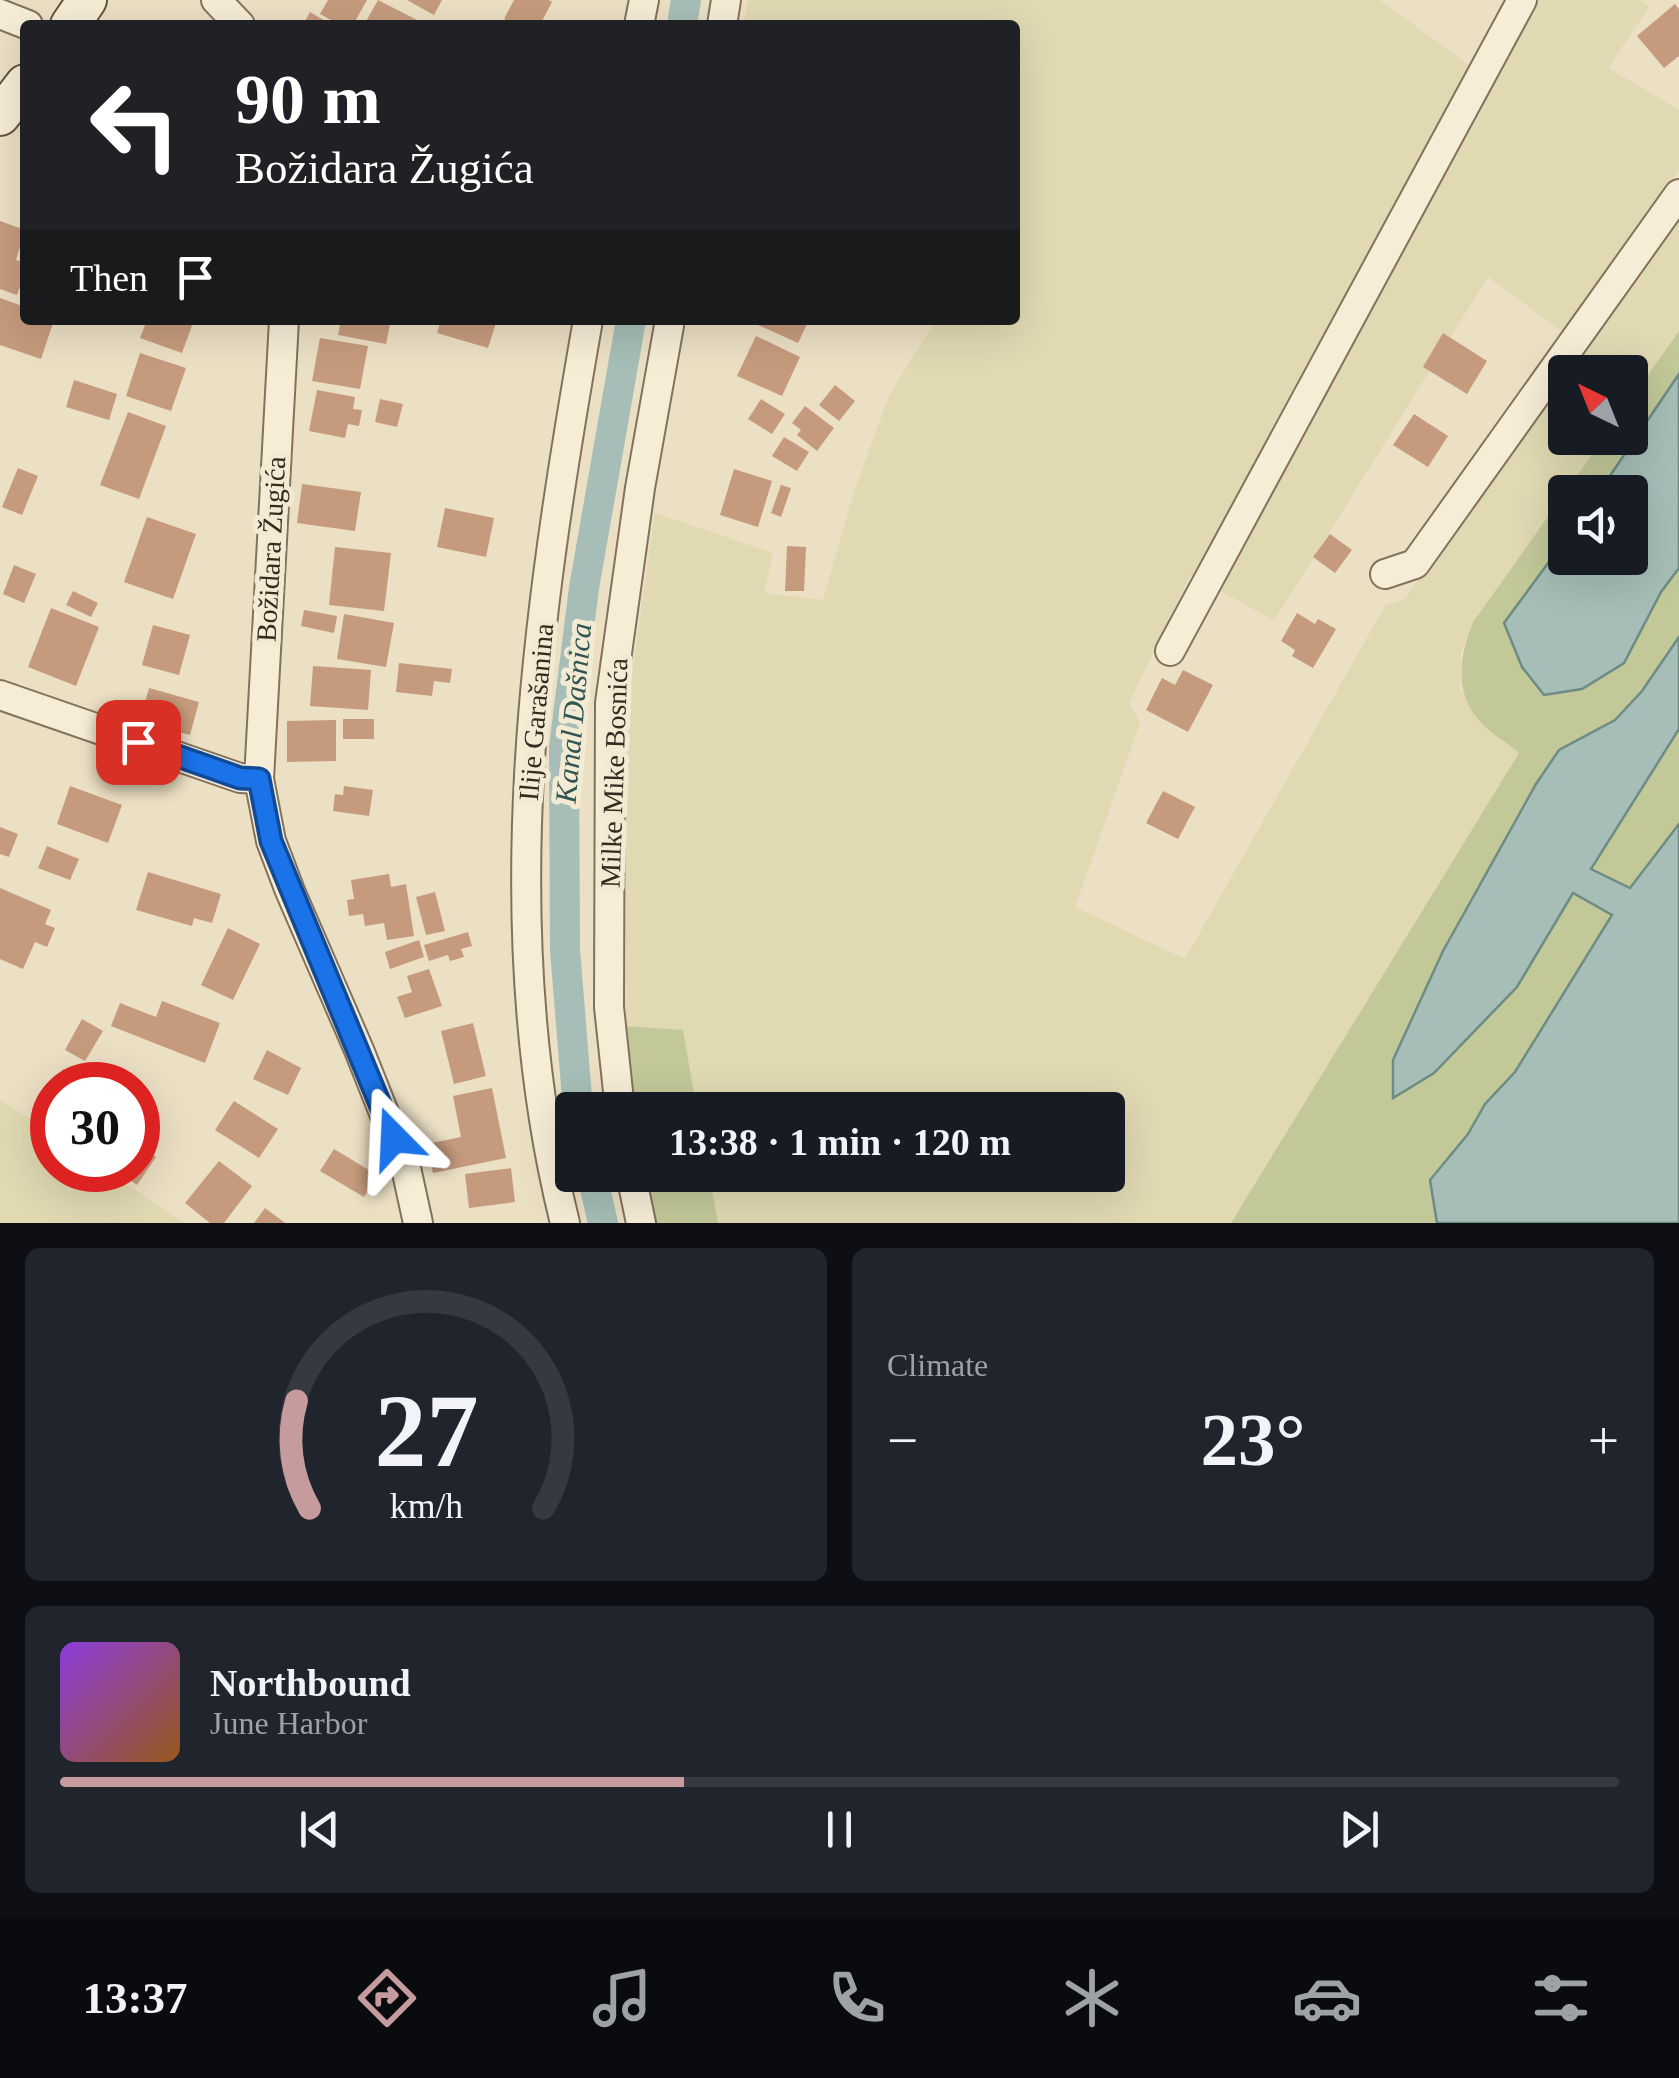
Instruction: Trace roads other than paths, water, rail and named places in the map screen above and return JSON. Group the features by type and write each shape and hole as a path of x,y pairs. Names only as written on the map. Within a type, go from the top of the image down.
{"main road":[{"path":"0,116 20,90"}],"street":[{"path":"216,0 235,20"},
{"path":"1170,651 1522,0"},
{"path":"1385,574 1415,564 1679,194"},
{"name":"Božidara Žugića","path":"284,325 259,779 271,841 406,1168 418,1223"},
{"name":"Ilije Garašanina","path":"565,1223 548,1157 528,998 528,764 559,485 587,325"},
{"name":"Milke Mike Bosnića","path":"618,1092 609,1008 610,703 640,488 669,325"},
{"path":"0,695 240,778 259,779"},
{"path":"635,1192 641,1223"}],"water":[{"path":"1679,374 1679,568 1661,592 1624,663 1582,689 1544,695 1522,667 1504,623 1548,563 1548,575 1648,575 1648,475 1611,475 1624,455 1648,455 1648,420"},
{"path":"1679,637 1679,729 1591,869 1630,888 1679,824 1679,1223 1437,1223 1430,1180 1468,1134 1485,1104 1515,1072 1612,915 1573,893 1517,987 1434,1073 1393,1098 1393,1060 1443,951 1536,784 1559,750 1615,720 1642,691"}],"waterway":[{"name":"Kanal Dašnica","path":"683,20 686,0"},
{"name":"Kanal Dašnica","path":"577,1092 565,950 564,747 584,588 630,325"},
{"name":"Kanal Dašnica","path":"596,1192 603,1223"}]}
